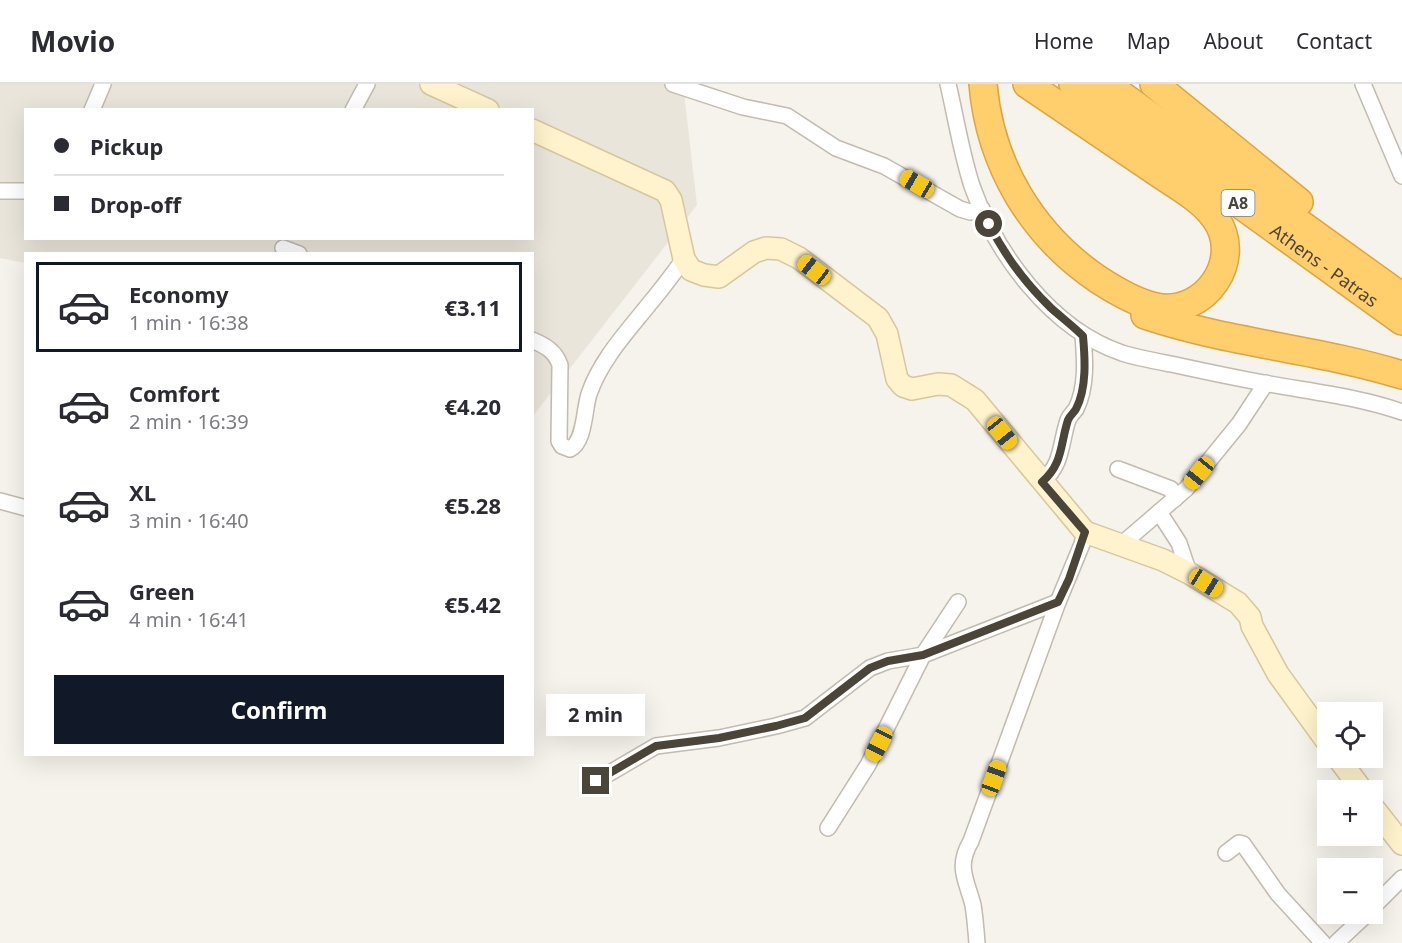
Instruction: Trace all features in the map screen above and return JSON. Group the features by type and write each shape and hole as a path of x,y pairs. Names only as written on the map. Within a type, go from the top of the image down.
{"highway":[{"path":"972,84 982,142 1005,194 1035,237 1084,282 1122,305 1170,323 1320,353 1402,375"},
{"path":"983,84 991,134 1010,182 1030,214 1065,253 1107,285 1157,308 1184,306 1207,293 1222,271 1225,245 1219,226 1208,209 1027,84"},
{"name":"Athens - Patras","path":"1073,84 1402,321"},
{"name":"Athens - Patras","path":"1107,84 1402,297"},
{"path":"1154,84 1402,286"}],"street":[{"path":"93,108 103,84"},
{"path":"354,108 367,84"},
{"path":"431,84 484,108"},
{"path":"673,84 743,107 787,116 836,148 884,166 960,209 970,212 982,209"},
{"path":"948,84 963,157 982,209 996,238 1034,290 1083,336 1122,353 1347,398 1402,412"},
{"path":"1363,84 1402,176"},
{"path":"534,131 665,191 671,200 684,259 691,270 713,277 726,273 754,252 766,248 781,249 799,258 878,318 887,334 897,379 903,386 912,389 938,384 951,386 975,400 1085,532 1122,544 1189,573 1245,610 1278,675 1317,728"},
{"path":"0,191 24,191"},
{"path":"534,341 549,348 557,355 560,365 559,441 562,446 574,447 579,439 588,396 598,375 627,329 684,259"},
{"path":"1042,482 1052,474 1060,456 1069,417 1076,408 1084,374 1083,336"},
{"path":"1122,544 1186,489 1239,424 1266,383"},
{"path":"1118,469 1171,489 1175,499"},
{"path":"0,501 24,507"},
{"path":"1159,512 1179,543 1189,573"},
{"path":"977,943 973,906 962,866 964,852 971,841 1085,532"},
{"path":"828,828 868,765 923,655 958,602"},
{"path":"596,781 656,746 719,738 805,718 870,668 888,661 923,655 1058,602"},
{"path":"1383,820 1402,844"},
{"path":"1226,853 1239,843 1243,844 1278,894 1323,943"},
{"path":"1383,897 1402,878"},
{"path":"1336,943 1356,924"}],"shaded area":[{"path":"0,84 683,84 697,205 534,415 534,252 24,252 24,263 0,258"}],"route":[{"path":"596,781 656,746 719,738 805,718 870,668 888,661 923,655 1058,602 1069,579 1085,532 1042,482 1052,474 1060,456 1069,417 1076,408 1084,374 1083,336 1034,290 1013,263 989,224"}]}
